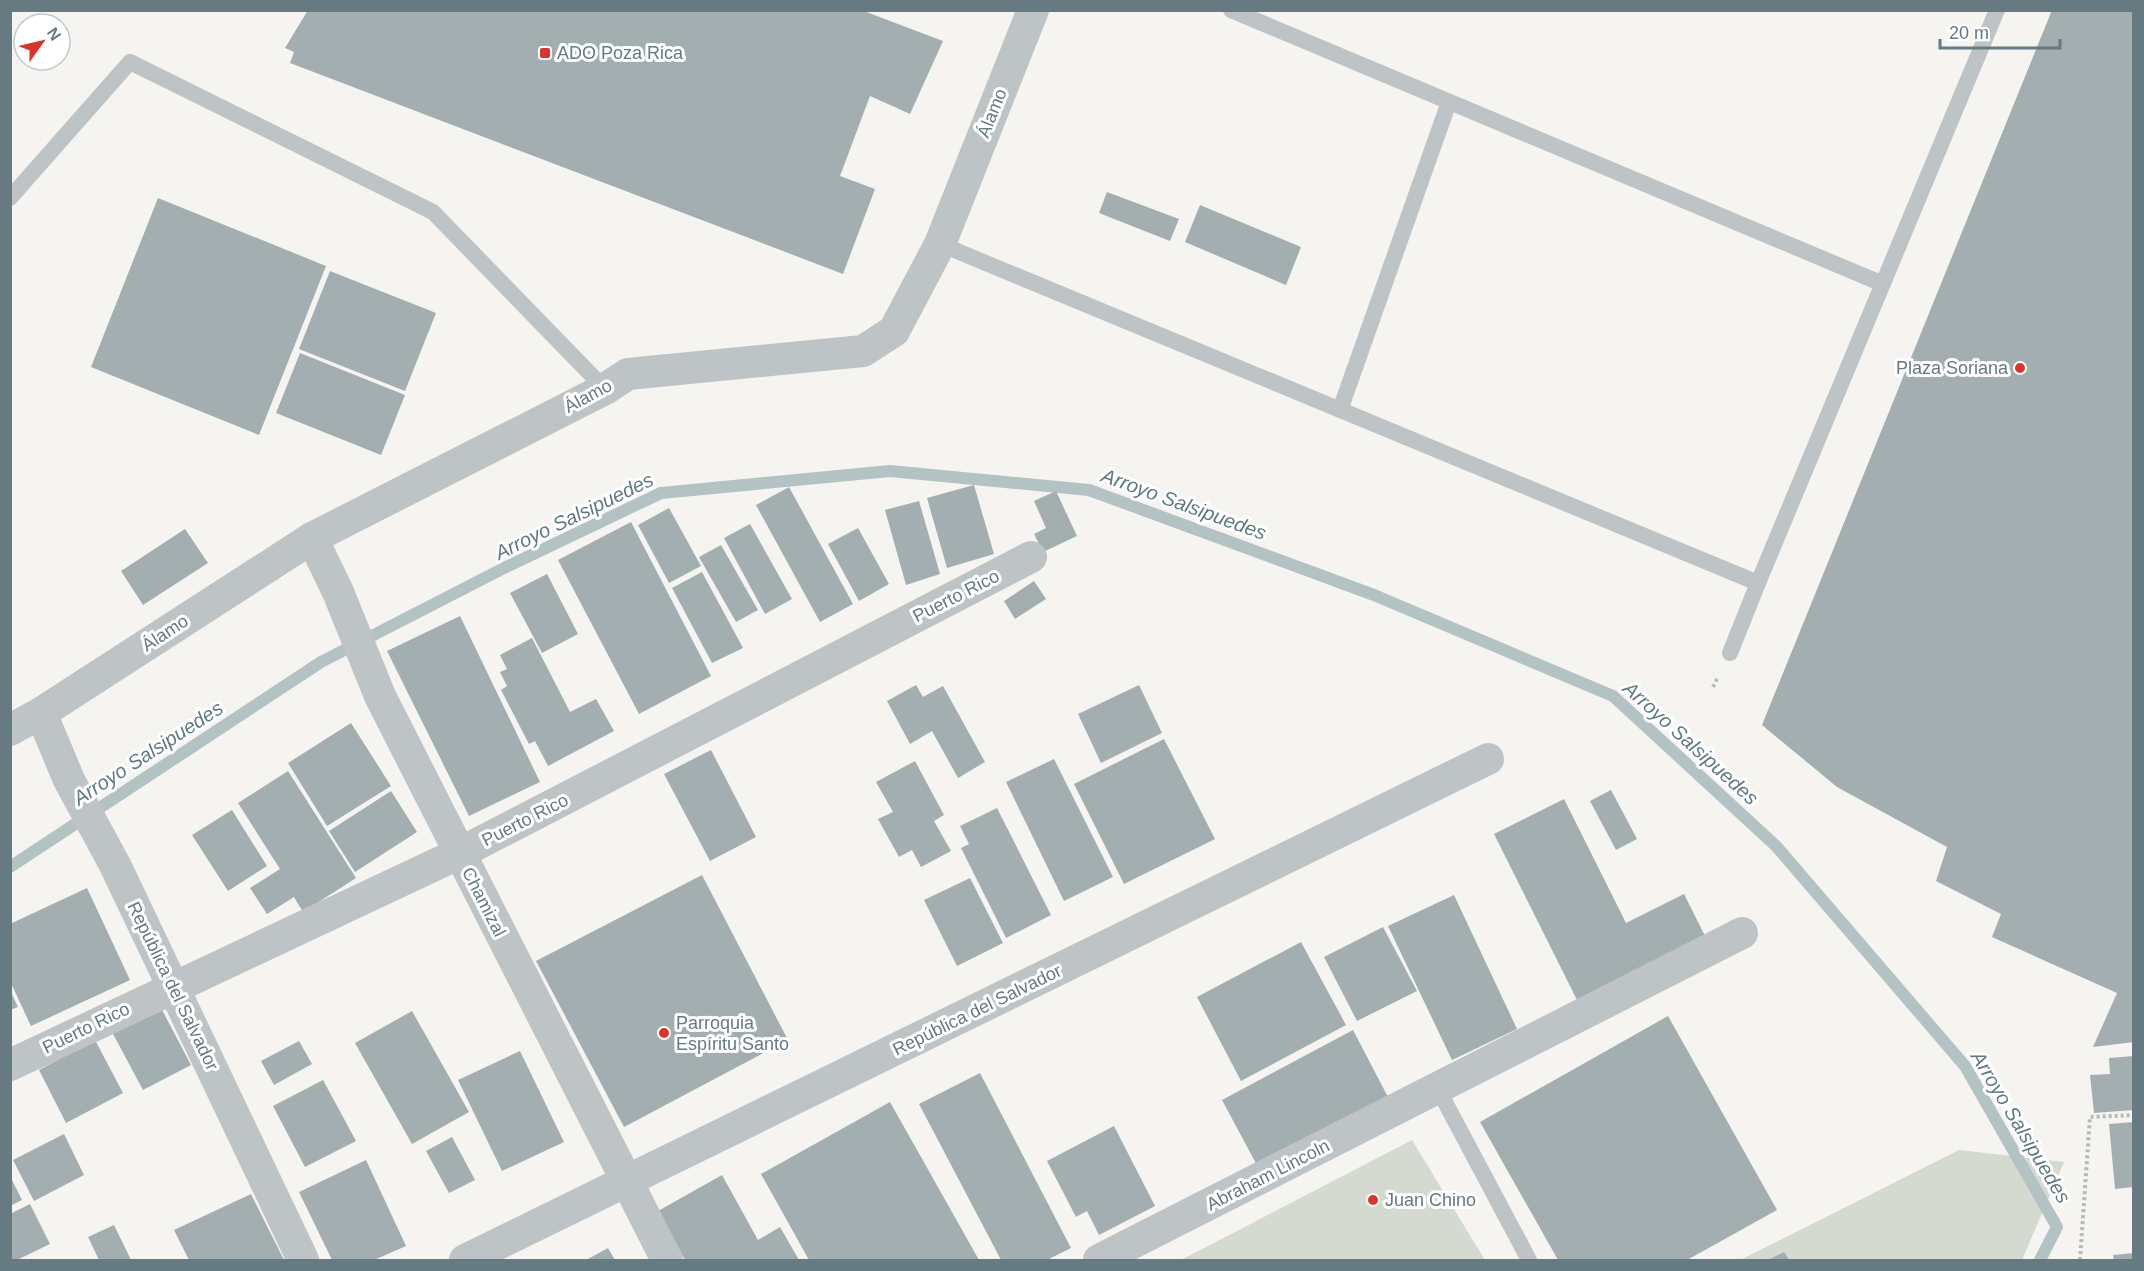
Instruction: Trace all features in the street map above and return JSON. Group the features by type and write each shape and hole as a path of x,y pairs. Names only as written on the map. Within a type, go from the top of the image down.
{"street":[{"name":"Álamo","path":"10,730 41,713 312,538 605,388 628,374 863,351 894,331 940,244 1033,10"},
{"name":"Chamizal","path":"312,538 338,591 380,696 667,1260"},
{"name":"Puerto Rico","path":"10,1065 174,986 460,854 1031,557"},
{"name":"República del Salvador","path":"41,713 69,780 115,865 174,986 303,1260"},
{"name":"República del Salvador","path":"465,1260 1488,759"},
{"name":"Abraham Lincoln","path":"1099,1260 1742,933"}],"lane":[{"path":"1231,10 1883,284"},
{"path":"1730,653 1997,10"},
{"path":"10,198 130,62 433,212 605,388"},
{"path":"1340,410 1449,102"},
{"path":"940,244 1758,583"},
{"path":"1438,1089 1529,1260"}],"path":[{"path":"2080,1260 2090,1117 2133,1114"}],"shaded area":[{"name":"Juan Chino","path":"1412,1140 1485,1260 1181,1260"},
{"path":"1959,1150 2064,1162 2022,1260 1740,1260"}],"building":[{"path":"308,10 861,10 943,41 910,114 870,96 840,176 875,189 843,274 290,63 294,52 285,48"},
{"name":"Plaza Soriana","path":"2052,10 2134,10 2134,1042 2093,1047 2117,993 1992,937 2001,914 1936,881 1947,847 1837,787 1762,725"},
{"path":"1107,192 1179,219 1170,241 1099,213"},
{"path":"158,198 326,266 259,435 91,367"},
{"path":"1200,205 1301,247 1286,285 1185,242"},
{"path":"330,271 436,313 405,391 299,349"},
{"path":"300,353 405,395 381,455 276,413"},
{"path":"974,485 994,554 947,568 927,498"},
{"path":"789,487 853,604 820,622 756,505"},
{"path":"1056,491 1077,536 1043,552 1034,534 1046,528 1034,501"},
{"path":"919,501 940,574 906,585 885,510"},
{"path":"669,508 701,566 669,583 638,525"},
{"path":"631,522 711,676 639,714 558,560"},
{"path":"750,524 792,599 765,614 724,538"},
{"path":"858,528 889,584 859,601 828,544"},
{"path":"185,529 208,563 143,605 121,571"},
{"path":"721,545 758,610 736,622 699,557"},
{"path":"702,572 743,648 712,663 672,588"},
{"path":"547,574 578,634 542,653 510,593"},
{"path":"1034,581 1046,599 1015,619 1004,601"},
{"path":"460,616 540,782 469,816 387,651"},
{"path":"532,638 570,712 596,699 614,731 548,766 535,741 529,744 501,690 507,686 500,672 507,669 500,655"},
{"path":"916,685 923,697 943,686 985,762 958,778 932,731 910,744 887,701"},
{"path":"1139,685 1162,733 1101,763 1078,714"},
{"path":"351,723 391,786 327,826 288,763"},
{"path":"1164,739 1215,839 1124,884 1074,784"},
{"path":"711,750 756,837 710,861 664,774"},
{"path":"1054,759 1113,877 1064,901 1006,782"},
{"path":"915,761 944,815 934,821 951,851 921,867 912,850 899,857 878,819 893,812 876,782"},
{"path":"288,771 356,878 303,912 294,897 267,914 250,888 280,869 238,803"},
{"path":"1611,790 1637,839 1616,850 1590,801"},
{"path":"391,791 417,832 355,872 329,831"},
{"path":"1564,799 1626,923 1684,894 1707,940 1579,1004 1494,834"},
{"path":"997,808 1051,915 1006,938 961,848 969,844 960,826"},
{"path":"232,810 267,866 228,891 192,835"},
{"path":"702,875 788,1040 624,1127 536,961"},
{"path":"970,878 1003,943 957,966 924,900"},
{"path":"87,888 130,980 31,1026 10,981 10,924"},
{"path":"1454,895 1517,1029 1452,1060 1388,926"},
{"path":"1383,927 1417,991 1357,1021 1324,957"},
{"path":"1301,942 1346,1025 1241,1081 1197,997"},
{"path":"10,990 18,1007 10,1010"},
{"path":"160,1006 191,1065 143,1090 112,1032"},
{"path":"412,1011 469,1112 412,1144 355,1043"},
{"path":"1668,1016 1777,1210 1687,1260 1558,1260 1480,1122"},
{"path":"1353,1030 1389,1099 1259,1169 1222,1100"},
{"path":"95,1040 123,1093 66,1123 39,1070"},
{"path":"299,1041 312,1064 274,1085 261,1061"},
{"path":"520,1051 564,1142 502,1171 458,1080"},
{"path":"2134,1056 2134,1110 2094,1113 2090,1075 2110,1074 2109,1058"},
{"path":"980,1073 1071,1248 1047,1260 1001,1260 919,1104"},
{"path":"323,1080 356,1141 305,1167 273,1106"},
{"path":"890,1102 979,1260 809,1260 761,1174"},
{"path":"2134,1122 2134,1187 2115,1189 2109,1124"},
{"path":"1114,1126 1155,1206 1099,1235 1087,1211 1076,1217 1047,1161"},
{"path":"64,1134 84,1175 34,1201 13,1160"},
{"path":"452,1137 475,1180 449,1193 426,1151"},
{"path":"366,1160 406,1246 374,1260 332,1260 299,1192"},
{"path":"722,1175 758,1240 780,1227 799,1260 685,1260 658,1211"},
{"path":"10,1176 22,1200 10,1206"},
{"path":"251,1194 284,1260 189,1260 174,1230"},
{"path":"30,1204 50,1244 17,1260 10,1260 10,1214"},
{"path":"114,1225 131,1260 99,1260 88,1237"},
{"path":"608,1248 615,1260 586,1260"},
{"path":"1784,1252 1789,1260 1768,1260"},
{"path":"2134,1253 2134,1260 2114,1260 2113,1255"}],"waterway":[{"name":"Arroyo Salsipuedes","path":"10,867 321,662 504,568 661,493 890,471 1089,490 1374,595 1613,696 1776,846 1965,1066 2057,1227 2040,1260"}],"place":[{"name":"ADO Poza Rica","path":"545,53"},
{"name":"Plaza Soriana","path":"2020,368"},
{"name":"Parroquia Espíritu Santo","path":"664,1033"},
{"name":"Juan Chino","path":"1373,1200"}]}
